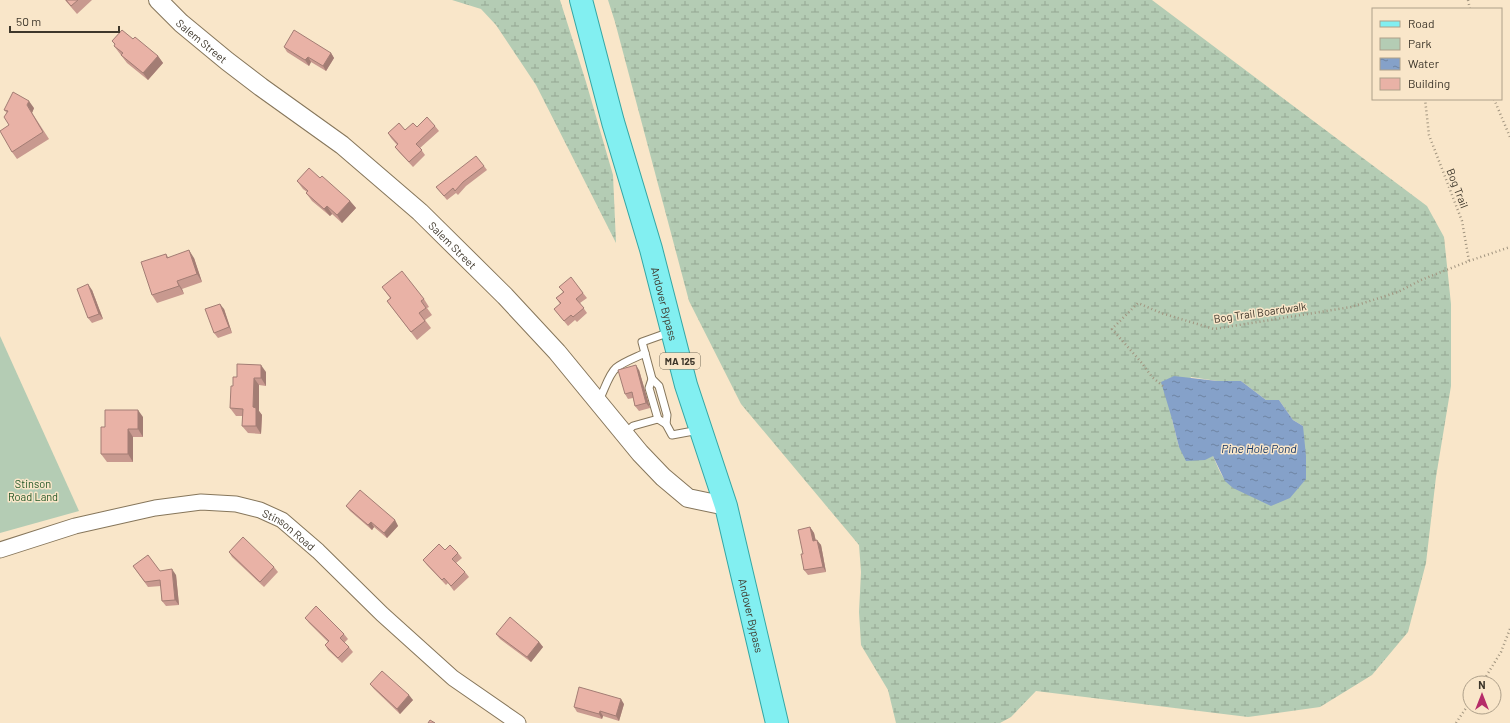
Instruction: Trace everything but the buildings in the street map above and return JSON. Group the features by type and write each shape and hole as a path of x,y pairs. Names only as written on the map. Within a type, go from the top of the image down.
{"main road":[{"name":"Andover Bypass","path":"581,0 613,122 651,249 686,385 726,506 777,723"}],"street":[{"name":"Salem Street","path":"158,0 181,23 227,61 342,146 420,212 505,296 557,352 624,434 662,477 688,498 726,506"},
{"name":"Stinson Road","path":"0,550 75,526 155,508 202,502 236,504 260,510 282,520 318,551 382,614 453,678 518,723"}],"lane":[{"path":"666,424 667,415 659,386 652,379 642,342 672,331"},
{"path":"598,402 608,380 616,368 645,352"},
{"path":"652,379 649,388 658,419 666,424 672,435 701,430"},
{"path":"624,434 633,426 658,419"}],"path":[{"name":"Bog Trail","path":"1425,100 1429,135 1462,221 1469,261"},
{"path":"1494,100 1510,137"},
{"path":"1469,261 1510,247"},
{"name":"Bog Trail Boardwalk","path":"1162,386 1152,377 1133,352 1112,329 1138,303 1161,313 1214,329 1351,307 1398,292 1420,280 1469,261"},
{"path":"1487,675 1501,652 1510,629"},
{"path":"1456,723 1462,714"}],"green space":[{"path":"452,0 560,0 613,175 616,243 536,85 496,25 481,9"},
{"path":"608,0 1152,0 1427,206 1444,237 1451,304 1451,386 1436,477 1426,563 1408,632 1372,675 1320,707 1248,717 1036,691 1011,717 1000,723 896,723 888,690 861,645 859,612 861,572 859,545 741,404 689,301","holes":["1191,377 1217,381 1241,381 1266,400 1279,400 1293,420 1303,426 1249,494 1230,484 1222,476 1213,456 1179,447 1172,419"]},
{"name":"Stinson Road Land","path":"0,336 79,511 0,533"}],"water":[{"name":"Pine Hole Pond","path":"1174,376 1217,381 1241,381 1266,400 1279,400 1293,420 1303,426 1306,456 1306,479 1290,498 1271,506 1233,488 1225,481 1213,456 1205,460 1186,461 1179,447 1161,382"}]}
